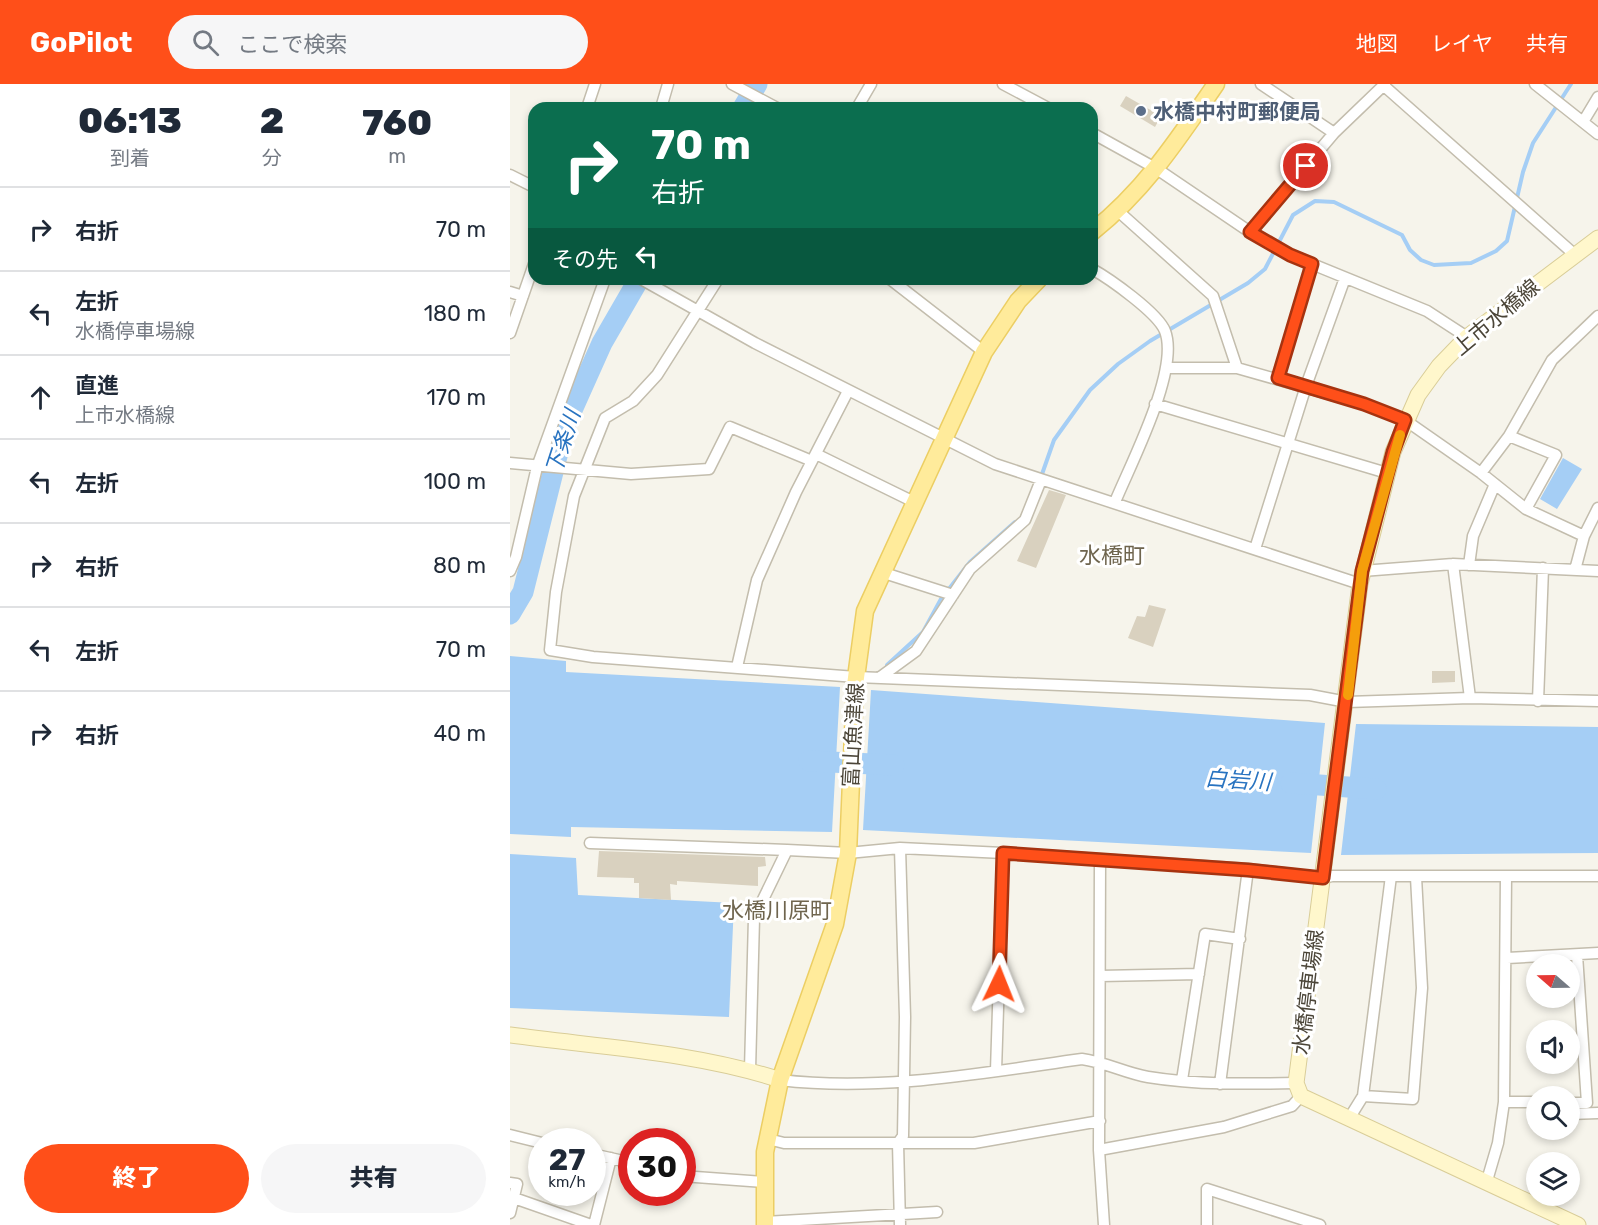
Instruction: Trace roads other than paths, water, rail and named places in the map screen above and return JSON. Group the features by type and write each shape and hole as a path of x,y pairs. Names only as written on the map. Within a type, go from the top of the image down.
{"main road":[{"path":"1098,227 1118,212 1157,169 1216,84"},
{"name":"上市水橋線","path":"1361,577 1387,473 1405,420 1418,395 1439,366 1467,337 1598,238"},
{"name":"富山魚津線","path":"765,1223 764,1182 768,1139 780,1080 835,924 848,846 855,681 865,611 942,439 984,352 1018,301 1033,285"},
{"name":"水橋停車場線","path":"1299,1090 1361,577"},
{"path":"510,1035 750,1070 780,1080"},
{"path":"1299,1090 1350,1118 1486,1184 1578,1225"}],"street":[{"path":"589,102 595,84"},
{"path":"663,102 669,84"},
{"path":"860,102 871,84"},
{"path":"1003,84 1037,102"},
{"path":"1261,84 1334,133"},
{"path":"1535,84 1598,134"},
{"path":"1250,232 1334,133 1384,85 1574,254"},
{"path":"737,86 766,102"},
{"path":"1583,122 1598,97"},
{"path":"1098,136 1157,169 1250,232 1290,255 1427,311 1467,337"},
{"path":"510,175 528,184"},
{"path":"1118,212 1213,296 1237,368"},
{"path":"1278,378 1312,264"},
{"path":"1098,272 1142,305 1164,328 1168,343 1168,368 1115,502"},
{"path":"1255,549 1306,387 1345,278"},
{"path":"510,333 528,281"},
{"path":"510,571 541,466 603,285"},
{"path":"650,285 698,313 848,391 995,464 1255,549 1361,577 1453,564 1598,571"},
{"path":"714,285 657,375 633,401 605,418 574,496 556,592 550,650 593,657 737,667 855,681 879,678 1310,695 1346,706 1470,698 1598,701"},
{"path":"898,285 984,352"},
{"path":"510,292 523,296"},
{"path":"1481,472 1509,436 1552,360 1598,316"},
{"path":"1168,368 1237,368 1278,378 1405,420 1481,472 1526,509 1584,536"},
{"path":"737,667 757,580 848,391"},
{"path":"1155,404 1387,473"},
{"path":"510,463 631,474 709,469 730,427 814,458 914,502"},
{"path":"1509,436 1556,455 1526,509"},
{"path":"879,678 916,651 970,569 1025,520 1041,480"},
{"path":"1469,565 1473,536 1496,484"},
{"path":"1575,570 1584,536 1598,508"},
{"path":"1453,564 1470,698"},
{"path":"1538,701 1543,568"},
{"path":"881,572 953,595"},
{"path":"590,843 787,850 848,846 900,848 1248,870 1324,871 1416,877 1598,876"},
{"path":"900,848 906,1017 903,1136 898,1143 900,1220"},
{"path":"750,1070 754,918 787,850"},
{"path":"996,1071 1003,853"},
{"path":"1100,860 1102,1061 1099,1150 1104,1225"},
{"path":"1220,1084 1248,870"},
{"path":"1350,1118 1363,1096 1391,876"},
{"path":"1486,1184 1498,1143 1504,1102 1506,876"},
{"path":"1363,1096 1413,1099 1422,988 1416,877"},
{"path":"1182,1080 1205,934 1240,939"},
{"path":"1580,955 1598,953"},
{"path":"1507,958 1526,957"},
{"path":"1100,976 1199,975"},
{"path":"1580,988 1591,1110"},
{"path":"780,1080 808,1084 904,1082 1082,1059 1102,1061 1112,1067 1148,1077 1299,1090 1292,1107 1224,1127 1099,1150"},
{"path":"1504,1102 1526,1102"},
{"path":"768,1139 784,1143 974,1143 1100,1121"},
{"path":"510,1136 528,1140"},
{"path":"606,1157 618,1160"},
{"path":"514,1198 593,1225 611,1158"},
{"path":"696,1177 764,1182"},
{"path":"510,1183 517,1184 510,1213"},
{"path":"1207,1225 1208,1190 1320,1225"},
{"path":"765,1223 900,1220 937,1212"}],"water":[{"path":"1563,458 1582,469 1557,509 1540,499"},
{"path":"510,656 566,661 566,672 840,687 832,832 571,827 571,837 510,834"},
{"path":"871,690 1325,723 1311,853 863,830"},
{"path":"1356,724 1598,727 1598,853 1341,855"},
{"path":"510,854 576,858 578,895 734,903 729,1017 510,1008"}],"waterway":[{"name":"下条川","path":"746,102 757,84"},
{"path":"1041,477 1054,440 1090,390 1118,364 1150,341 1248,283 1265,269 1293,215 1315,201 1334,202 1402,235 1410,250 1421,260 1434,265 1471,263 1496,251 1507,241 1523,172 1533,143 1571,84"},
{"name":"下条川","path":"510,614 523,592 564,428 602,343 636,285"},
{"path":"887,670 887,665 923,632 941,599 970,562 1015,522"},
{"path":"809,761 894,765"},
{"name":"白岩川","path":"1291,783 1376,789"}],"place":[{"name":"水橋中村町郵便局","path":"1141,111"}],"district":[{"name":"水橋町","path":"1112,555"},
{"name":"水橋川原町","path":"777,910"}]}
